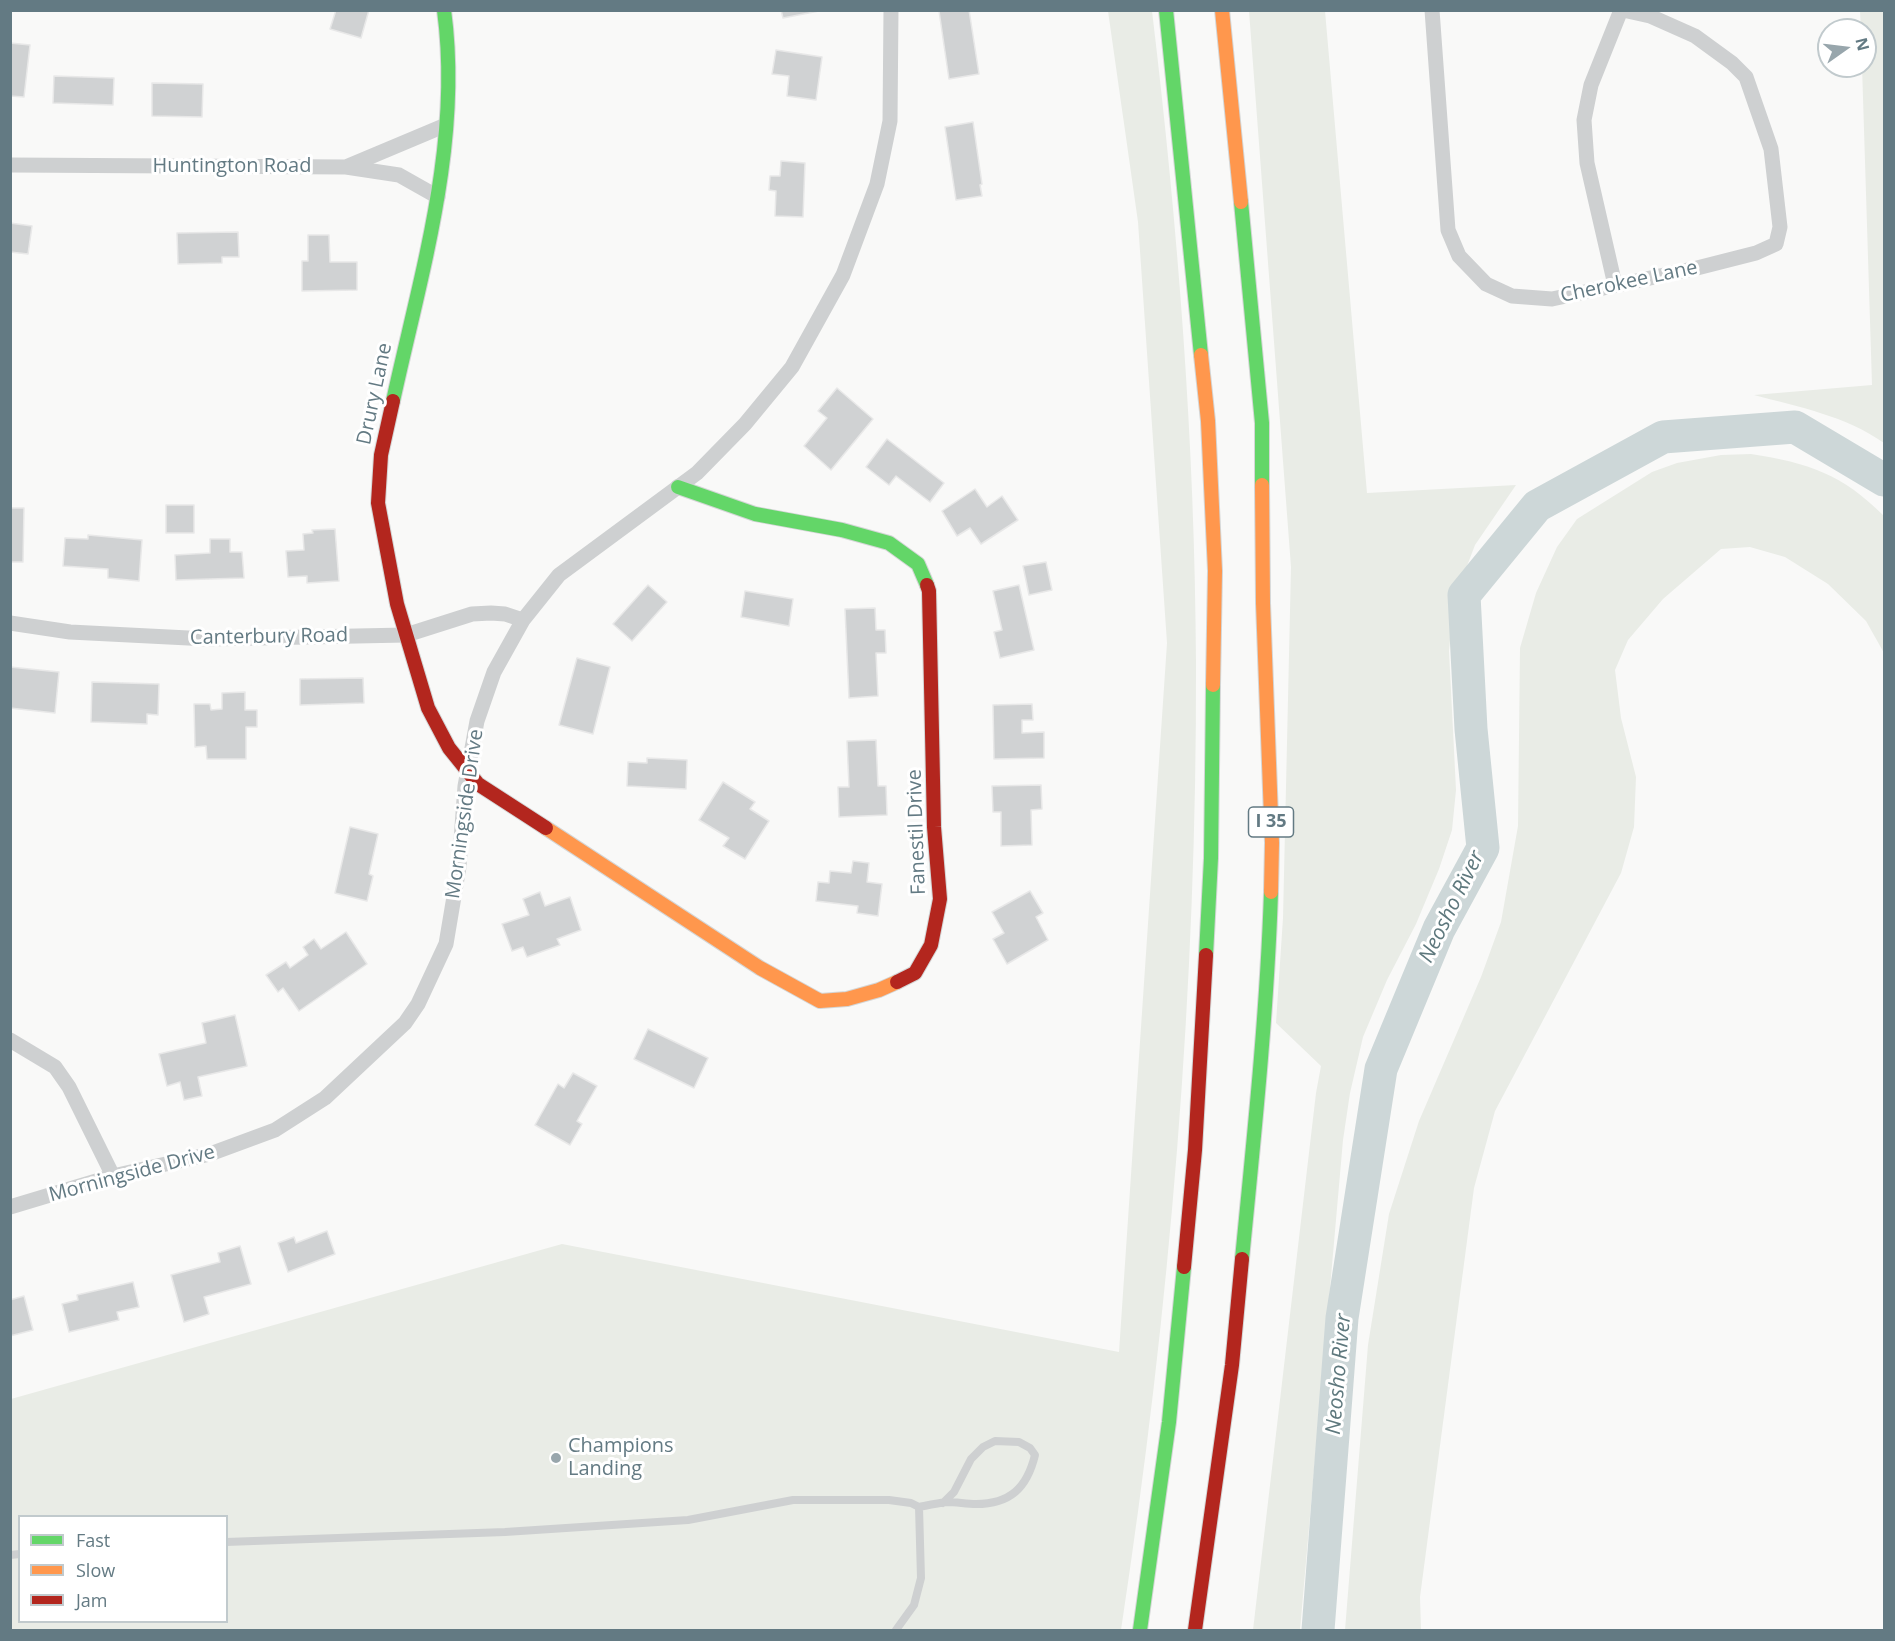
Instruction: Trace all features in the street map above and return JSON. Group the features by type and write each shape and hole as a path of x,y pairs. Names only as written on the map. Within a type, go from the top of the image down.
{"main road":[{"name":"Drury Lane","path":"444,10 448,108 438,197 381,455 378,503 397,604 428,708 449,748 468,771"},
{"path":"1140,1630 1169,1422 1195,1150 1212,822 1215,571 1208,421 1166,10"},
{"name":"I 35","path":"1195,1630 1233,1353 1263,1037 1272,843 1263,603 1262,423 1222,10"},
{"name":"Fanestil Drive","path":"468,771 478,784 760,968 820,1001 847,999 879,990 915,973 931,945 940,898 934,826 929,591 918,564 889,543 842,530 755,514 678,487"}],"street":[{"name":"Morningside Drive","path":"10,1207 113,1176 210,1154 275,1130 325,1098 405,1023 418,1004 446,944 459,867 468,771 477,721 495,672 523,620 559,575 697,473 745,424 792,367 843,275 877,184 890,121 891,10"},
{"name":"Cherokee Lane","path":"1432,10 1448,230 1459,256 1486,285 1512,296 1552,299 1746,256 1776,244 1780,227 1771,149 1746,77 1732,63 1695,36 1650,16 1622,10"},
{"path":"1615,285 1587,163 1584,120 1591,84 1622,10"},
{"name":"Huntington Road","path":"10,165 346,167 446,125"},
{"path":"346,167 399,175 438,197"},
{"name":"Canterbury Road","path":"10,623 70,632 208,639 406,635 472,614 505,614 523,620"},
{"path":"10,1040 55,1067 69,1087 113,1176"}],"lane":[{"path":"228,1542 505,1532 688,1520 793,1500 889,1500 911,1503 919,1507 943,1503 976,1504 1002,1501 1018,1490 1031,1470 1035,1455 1030,1448 1019,1442 995,1441 983,1447 971,1459 954,1492 943,1503"},
{"path":"896,1630 914,1605 921,1578 919,1507"}],"shaded area":[{"name":"Champions Landing","path":"1108,11 1152,11 1170,173 1183,336 1192,499 1196,662 1192,905 1177,1148 1154,1389 1121,1630 11,1630 11,1399 562,1244 1119,1352 1167,643 1138,222"},
{"path":"1249,11 1325,11 1367,493 1516,485 1475,545 1454,600 1449,651 1456,790 1452,830 1439,869 1416,924 1387,980 1363,1037 1350,1093 1343,1140 1300,1630 1253,1630 1321,1066 1276,1023 1283,918 1291,567"},
{"path":"1860,11 1884,11 1884,443 1838,419 1754,395 1872,385 1862,78 1877,78 1877,18 1860,18"},
{"path":"1751,454 1807,466 1839,480 1884,516 1884,653 1866,621 1828,584 1785,557 1750,547 1721,549 1663,599 1628,640 1615,670 1621,718 1636,777 1634,827 1621,873 1495,1111 1474,1188 1420,1597 1421,1630 1345,1630 1368,1345 1389,1214 1419,1121 1481,977 1501,922 1518,826 1520,648 1536,593 1557,547 1577,519 1652,472 1677,463 1721,455"}],"building":[{"path":"336,10 369,10 361,38 330,29"},
{"path":"781,10 819,10 819,11 783,18"},
{"path":"969,10 979,74 949,79 939,11"},
{"path":"10,43 30,45 24,97 10,96"},
{"path":"776,50 822,57 816,100 787,96 789,76 772,74"},
{"path":"54,76 114,78 113,105 53,103"},
{"path":"152,83 203,84 202,117 152,116"},
{"path":"973,122 982,196 956,200 945,127"},
{"path":"781,161 805,163 803,217 775,216 776,191 769,190 770,176 780,176"},
{"path":"10,223 32,226 28,254 10,252"},
{"path":"238,232 239,257 222,257 222,263 178,264 177,233"},
{"path":"308,235 329,235 330,262 357,262 357,290 302,291 302,261 308,261"},
{"path":"837,388 873,419 831,470 804,446 827,418 818,411"},
{"path":"887,439 944,483 930,502 896,476 889,485 866,467"},
{"path":"975,489 987,507 1002,496 1018,520 981,544 970,528 957,536 942,511"},
{"path":"166,505 194,505 194,533 166,533"},
{"path":"10,508 24,508 23,562 10,562"},
{"path":"335,529 339,581 307,583 307,576 288,577 286,551 304,550 303,534 313,533 312,530"},
{"path":"88,535 142,540 139,581 108,578 108,569 63,566 65,538 88,539"},
{"path":"210,539 230,539 230,552 242,552 244,578 176,580 175,555 210,553"},
{"path":"1046,562 1052,590 1029,595 1023,566"},
{"path":"648,585 667,602 632,641 613,624"},
{"path":"1019,585 1034,650 1000,658 994,632 1002,630 993,591"},
{"path":"745,591 793,599 789,626 741,617"},
{"path":"875,608 876,630 885,630 886,653 876,653 878,696 849,698 845,609"},
{"path":"577,658 610,667 593,734 559,725"},
{"path":"10,667 59,672 55,713 10,708"},
{"path":"363,678 364,703 300,705 300,679"},
{"path":"92,682 159,684 158,715 147,714 147,724 91,722"},
{"path":"245,692 245,710 257,710 257,727 246,727 246,759 207,759 206,746 195,747 194,704 210,704 211,710 222,709 222,693"},
{"path":"1032,704 1033,720 1022,720 1022,733 1044,732 1044,758 994,759 993,705"},
{"path":"876,740 878,786 886,786 887,815 839,817 838,787 849,787 847,741"},
{"path":"647,758 687,760 686,789 627,786 628,762 647,763"},
{"path":"723,782 755,802 750,809 769,821 745,859 723,846 729,838 699,820"},
{"path":"1041,785 1042,809 1031,810 1032,845 1001,846 1001,812 993,812 992,786"},
{"path":"350,827 378,834 369,874 373,876 367,901 335,893"},
{"path":"853,861 869,863 867,882 882,884 878,916 857,913 858,906 816,901 818,882 829,883 830,871 851,873"},
{"path":"1030,891 1043,913 1036,917 1048,940 1007,964 993,939 1004,933 992,912"},
{"path":"540,892 545,906 570,897 581,930 557,939 560,945 527,957 523,947 512,951 502,924 529,915 523,899"},
{"path":"346,932 367,964 299,1011 283,988 278,992 266,975 286,962 290,968 308,955 303,947 314,939 321,949"},
{"path":"235,1015 247,1066 198,1077 202,1096 184,1100 180,1082 167,1086 159,1054 206,1043 202,1023"},
{"path":"648,1029 708,1058 694,1088 634,1059"},
{"path":"573,1073 597,1086 577,1121 582,1124 570,1145 535,1125 558,1084 564,1088"},
{"path":"327,1231 335,1254 288,1272 278,1243 294,1237 296,1243"},
{"path":"240,1246 251,1284 204,1297 209,1314 184,1322 171,1275 220,1262 218,1253"},
{"path":"133,1282 139,1307 117,1312 119,1320 69,1332 62,1304 78,1300 77,1295"},
{"path":"24,1296 33,1330 10,1336 10,1300"}],"waterway":[{"name":"Neosho River","path":"1318,1630 1342,1318 1381,1069 1439,929 1483,848 1471,729 1464,595 1537,506 1663,437 1795,427 1884,480"}],"traffic: fast":[{"path":"393,401 426,256 443,158 448,109 448,59 444,10"},
{"path":"1166,10 1201,355"},
{"path":"1241,202 1262,423 1262,485"},
{"path":"678,487 755,514 842,530 889,543 918,564 927,585"},
{"path":"1206,955 1211,858 1213,685"},
{"path":"1242,1259 1263,1030 1271,892"},
{"path":"1140,1630 1169,1422 1184,1267"}],"traffic: slow":[{"path":"1222,10 1241,202"},
{"path":"1201,355 1208,421 1215,571 1213,685"},
{"path":"1262,485 1263,603 1272,843 1271,892"},
{"path":"546,828 760,968 820,1001 847,999 897,982"}],"traffic: jam":[{"path":"393,401 381,455 378,503 397,604 428,708 449,748 478,784 546,828"},
{"path":"897,982 915,973 931,945 940,899 934,827 929,591 927,585"},
{"path":"1184,1267 1195,1150 1206,955"},
{"path":"1195,1630 1232,1365 1242,1259"}],"place":[{"name":"Champions Landing","path":"556,1458"}]}
